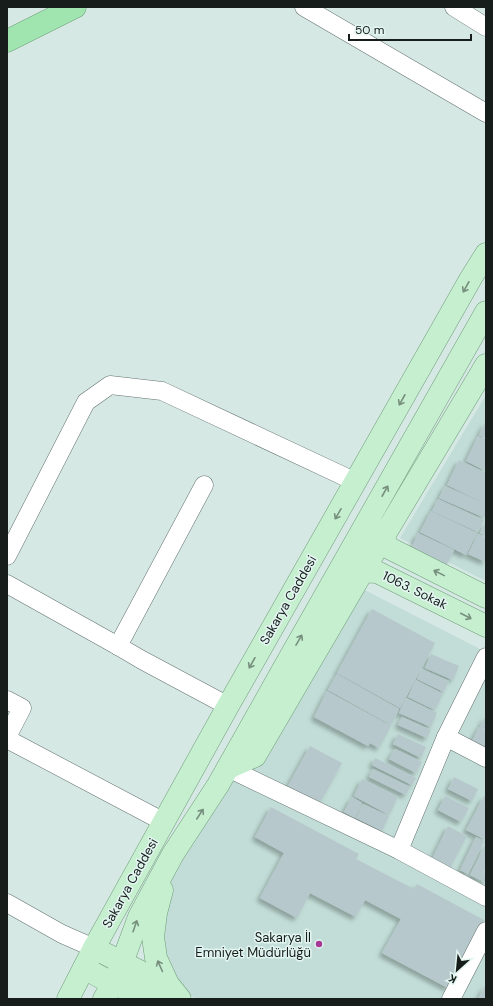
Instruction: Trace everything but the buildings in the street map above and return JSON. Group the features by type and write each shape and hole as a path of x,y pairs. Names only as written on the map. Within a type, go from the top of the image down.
{"highway":[{"path":"7,35 51,7"},
{"path":"7,41 75,7"}],"main road":[{"name":"Sakarya Caddesi","path":"84,968 228,706 486,254"},
{"name":"Sakarya Caddesi","path":"109,994 139,917 173,854 228,768 486,312"},
{"path":"228,768 255,756 362,571 486,365"},
{"name":"1063. Sokak","path":"370,517 389,548 486,597"},
{"name":"1063. Sokak","path":"340,570 377,572 486,626"},
{"path":"173,854 156,913 153,937 156,958 168,984 180,999"},
{"path":"94,948 139,971 173,999"},
{"path":"68,999 84,968 109,994 140,996"}],"street":[{"path":"304,7 486,113"},
{"path":"454,7 486,27"},
{"path":"7,556 86,402 110,384 162,391 356,482"},
{"path":"118,646 204,485"},
{"path":"7,584 142,660 228,706"},
{"path":"399,850 446,737 486,657"},
{"path":"7,700 22,708 7,738 164,822"},
{"path":"446,737 486,758"},
{"path":"228,768 399,850 486,896"},
{"path":"7,903 62,934 94,948"},
{"path":"451,999 486,931"}],"shaded area":[{"path":"486,395 486,581 400,538"},
{"path":"351,583 486,652 486,999 195,999 158,970 162,883"}],"place":[{"name":"Sakarya İl Emniyet Müdürlüğü","path":"319,944"}]}
